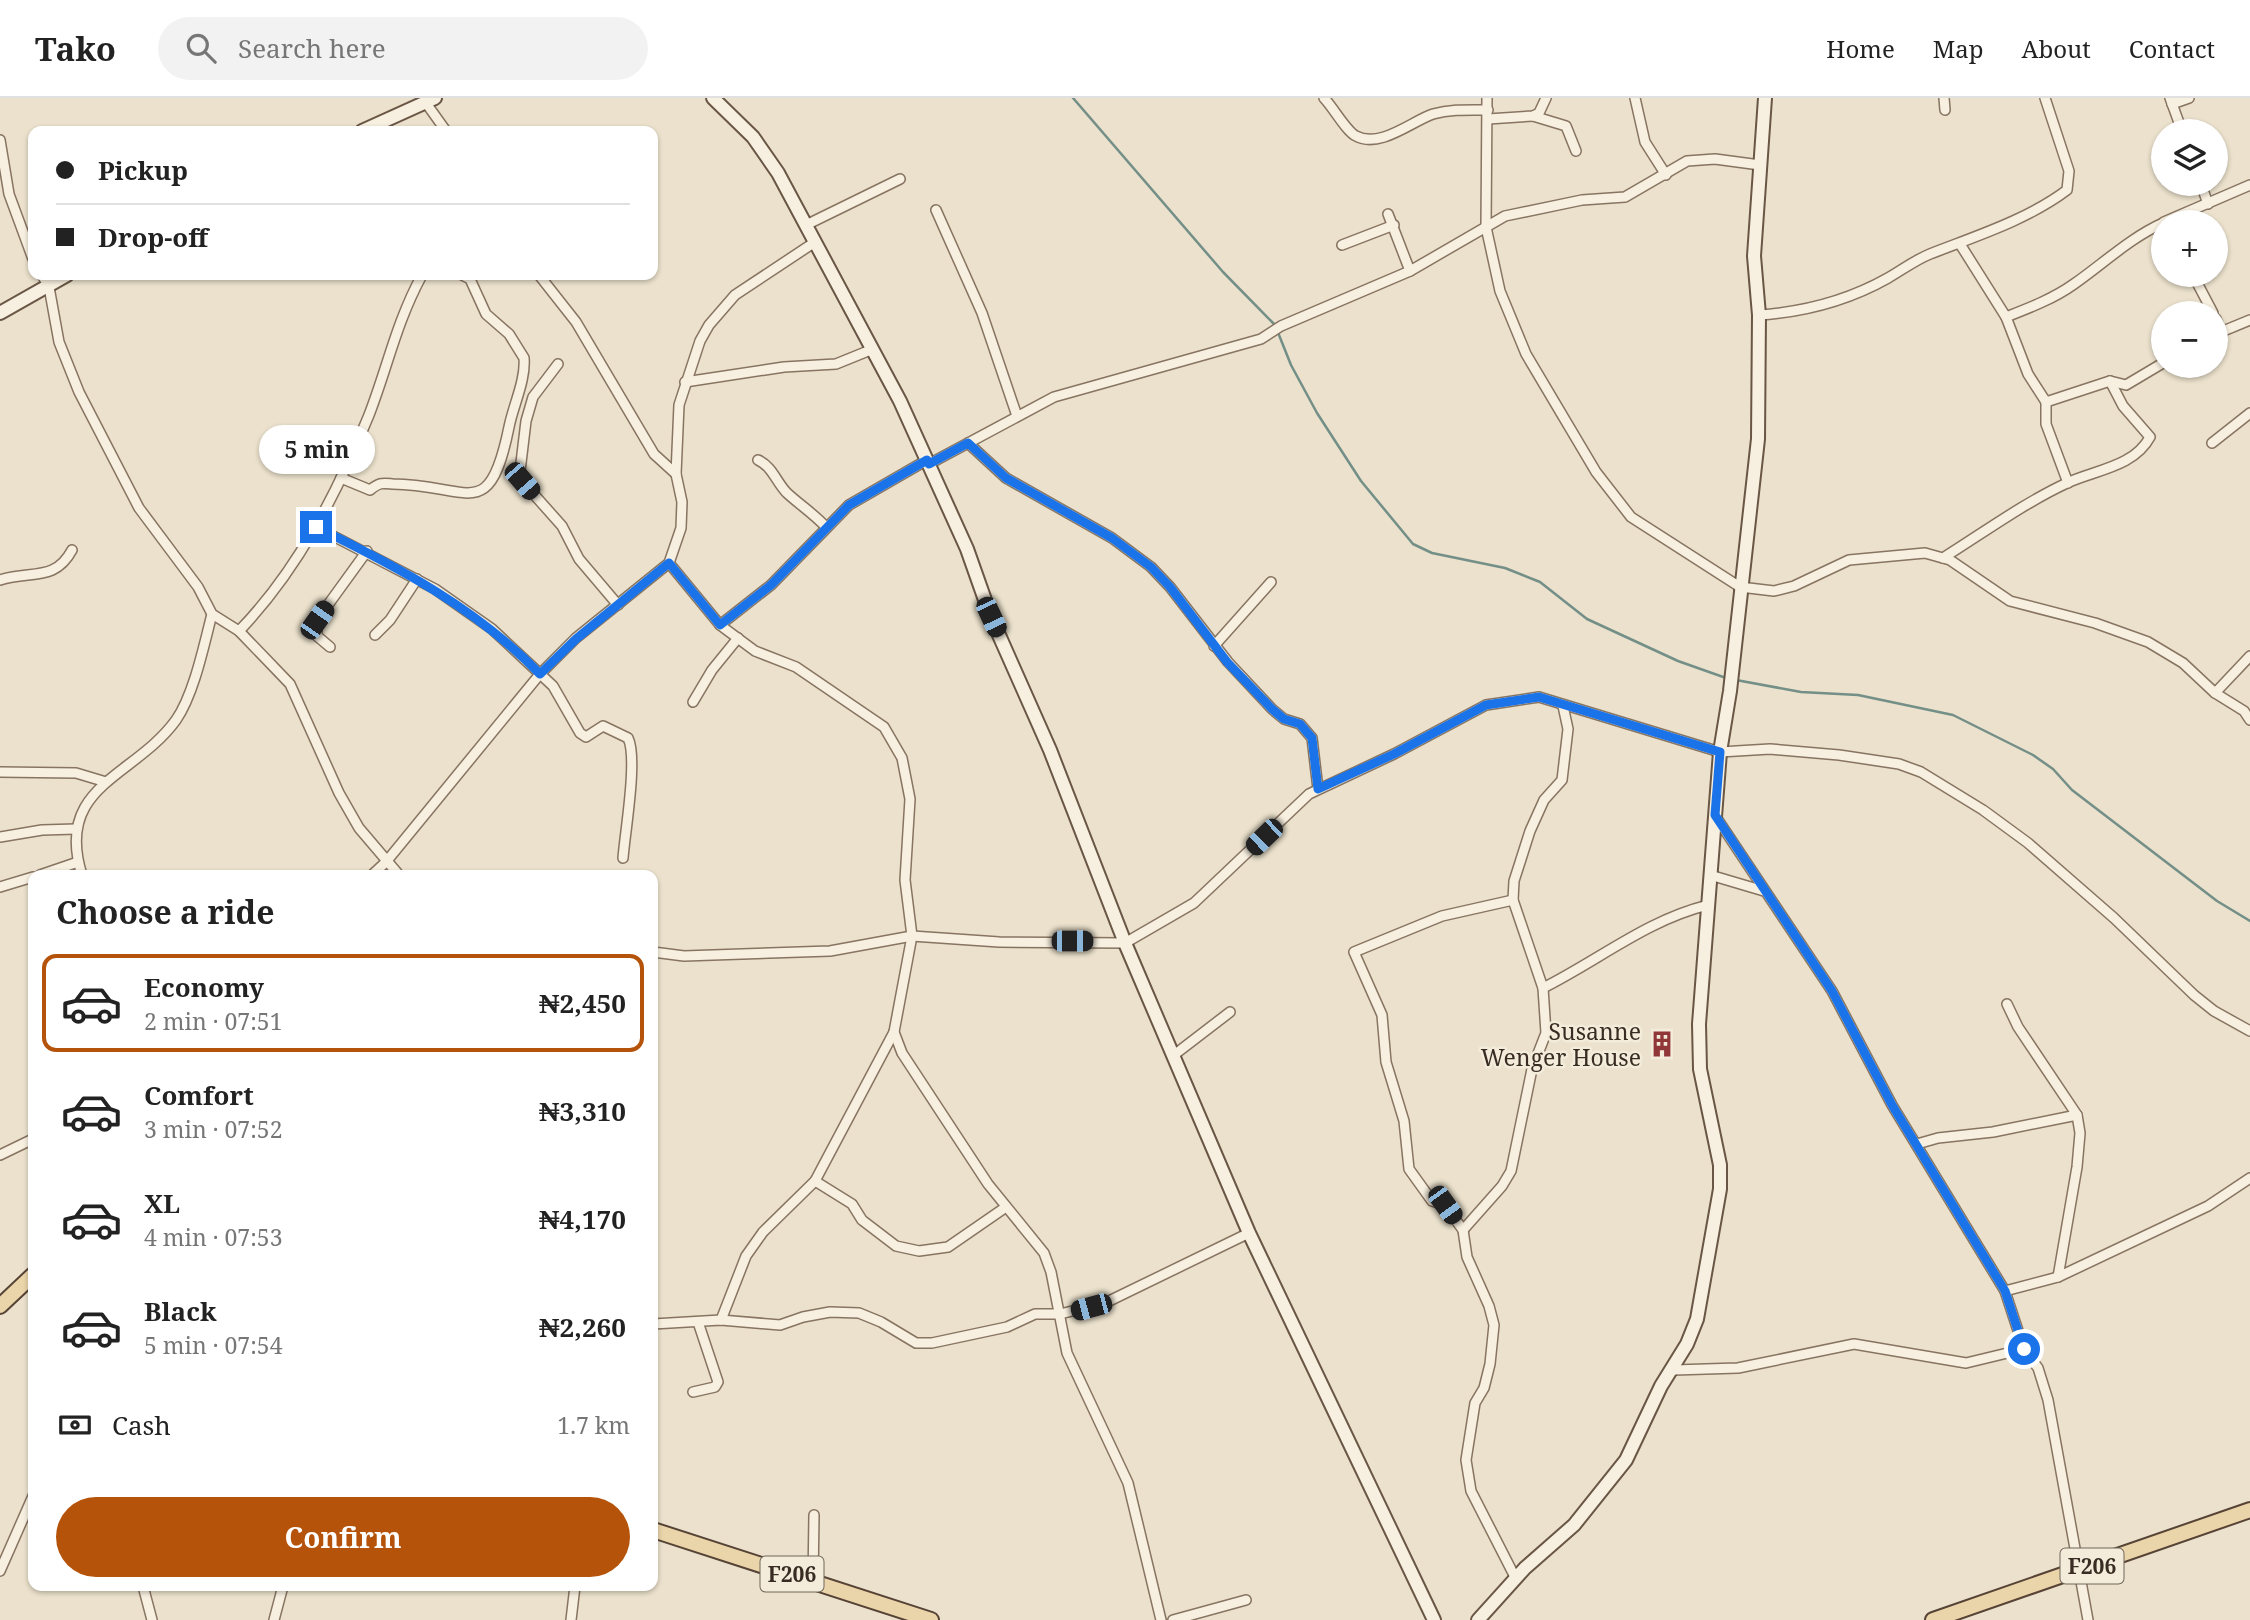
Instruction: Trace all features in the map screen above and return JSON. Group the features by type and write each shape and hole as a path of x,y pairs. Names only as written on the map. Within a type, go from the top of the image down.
{"main road":[{"path":"713,98 753,137 778,173 873,349 928,462 1049,750 1125,943 1249,1233 1434,1620"},
{"path":"1478,1620 1516,1578 1558,1541 1605,1489 1626,1461 1661,1386 1674,1370 1697,1319 1720,1189 1717,1140 1700,1069 1699,1024 1720,752 1730,691 1758,439 1759,315 1754,256 1765,98"},
{"path":"372,126 422,101"},
{"path":"0,313 59,280"},
{"path":"0,1306 28,1280"},
{"name":"F206","path":"1933,1620 2250,1510"},
{"name":"F206","path":"658,1532 931,1620"}],"street":[{"path":"1324,98 1353,134 1368,138 1387,135 1429,115 1451,110 1533,116 1566,126 1576,151"},
{"path":"1487,98 1486,227 1500,291 1526,354 1596,472 1631,517 1740,587 1761,592 1794,586 1836,565 1862,558 1925,554 1943,558 2010,601 2095,623 2148,642 2183,663 2215,693 2244,711 2250,720"},
{"path":"1533,116 1539,113 1546,98"},
{"path":"1635,98 1645,142 1666,175"},
{"path":"1944,98 1945,110"},
{"path":"1759,315 1795,313 1828,303 1886,279 1929,254 1960,244 2029,213 2067,190 2069,171 2045,98"},
{"path":"2178,119 2171,101 2189,98"},
{"path":"422,101 442,126"},
{"path":"0,140 9,194 28,245"},
{"path":"720,625 771,585 849,505 1054,397 1261,339 1281,326 1410,271 1505,216 1555,205 1625,197 1686,161 1715,159 1760,164"},
{"path":"806,225 900,179"},
{"path":"2195,210 2250,185"},
{"path":"2205,196 2208,204"},
{"path":"936,210 982,313 1017,416"},
{"path":"1388,214 1410,271"},
{"path":"1342,246 1394,225"},
{"path":"2006,317 2041,303 2072,286 2151,229"},
{"path":"377,870 540,674 669,563 681,528 682,502 676,474 679,405 700,341 723,307 752,282 815,242"},
{"path":"1960,244 2006,317 2028,374 2046,402 2046,424 2068,483"},
{"path":"44,280 59,342 79,392 139,508 190,575 212,614 239,631 290,684 339,793 359,828 394,870"},
{"path":"239,631 279,584 316,527 369,413 393,338 420,280"},
{"path":"341,478 370,490 383,481 430,485 470,494 481,492 494,480 505,451 524,358 509,334 486,314 470,280"},
{"path":"543,280 572,318 654,454 676,474"},
{"path":"2228,328 2250,320"},
{"path":"685,382 784,368 836,364 873,349"},
{"path":"558,364 533,397 526,421 520,471 522,481 562,526 579,559 618,605"},
{"path":"2046,402 2109,382 2126,385 2151,370"},
{"path":"1943,558 2068,483 2129,459 2144,449 2150,438 2123,406 2109,382"},
{"path":"2212,443 2250,413"},
{"path":"968,443 1006,478 1112,538 1151,567 1170,587 1214,646 1272,709 1284,719 1300,724 1312,738 1318,789"},
{"path":"758,460 770,469 787,493 808,508 826,527"},
{"path":"316,527 417,579 492,629 553,686 580,733 586,737 603,726 630,741 630,785 622,858"},
{"path":"0,580 19,574 56,570 64,565 72,551"},
{"path":"330,647 317,636 317,620 367,551"},
{"path":"669,563 720,625 775,661 796,667 869,714 884,727 907,775 909,799 905,880 912,936 894,1032 815,1181 763,1232 746,1256 721,1320"},
{"path":"375,635 390,620 417,579"},
{"path":"1214,646 1271,582"},
{"path":"80,870 76,829 80,813 106,782 163,734 176,719 186,702 212,614"},
{"path":"693,702 712,670 738,638"},
{"path":"2215,693 2250,656"},
{"path":"658,953 684,956 830,951 912,936 999,942 1125,943 1194,903 1293,807 1318,789 1394,754 1486,705 1539,697 1720,752 1770,749 1839,755 1899,764 1921,772 1983,810 2028,843 2105,909 2194,995 2214,1011 2250,1031"},
{"path":"1463,1230 1502,1186 1515,1158 1532,1069 1546,1033 1544,988 1513,900 1514,881 1530,831 1544,800 1562,780 1568,729 1563,706"},
{"path":"0,772 76,773 106,782"},
{"path":"1715,815 1832,991 1858,1047 2005,1291 2024,1349 2038,1368 2048,1400 2088,1620"},
{"path":"0,837 42,830 76,829"},
{"path":"55,870 78,862"},
{"path":"1710,875 1764,891"},
{"path":"0,887 28,879"},
{"path":"1513,900 1442,916 1354,952 1382,1015 1386,1062 1404,1121 1409,1169 1432,1201 1445,1205 1463,1230 1467,1257 1489,1306 1493,1325 1490,1364 1484,1388 1475,1403 1468,1440 1468,1479 1488,1527 1516,1578"},
{"path":"1544,988 1588,965 1653,924 1674,914 1708,905"},
{"path":"2007,1004 2018,1027 2077,1115 2080,1133 2077,1167 2057,1277"},
{"path":"1174,1055 1230,1012"},
{"path":"894,1032 902,1053 1006,1207 1044,1254 1051,1272 1068,1353 1128,1483 1161,1620"},
{"path":"1917,1144 1938,1138 1993,1132 2077,1115"},
{"path":"0,1155 28,1141"},
{"path":"2005,1291 2057,1277 2208,1206 2250,1178"},
{"path":"815,1181 852,1204 862,1220 896,1246 919,1251 948,1247 1006,1207"},
{"path":"658,1324 721,1320 780,1325 830,1312 859,1313 881,1322 916,1343 932,1343 1007,1327 1035,1314 1060,1314 1105,1303 1140,1289 1167,1272 1249,1233"},
{"path":"693,1392 715,1387 718,1382 698,1322"},
{"path":"1674,1370 1738,1367 1854,1344 1966,1363 2024,1349"},
{"path":"0,1571 28,1507"},
{"path":"813,1581 814,1515"},
{"path":"144,1591 152,1620"},
{"path":"274,1620 282,1591"},
{"path":"571,1620 574,1591"},
{"path":"1173,1620 1246,1600"}],"waterway":[{"path":"1073,98 1223,272 1275,325 1291,365 1317,413 1361,481 1413,544 1432,553 1505,568 1540,582 1587,619 1678,661 1726,678"},
{"path":"1736,680 1801,692 1858,695 1953,715 2033,755 2053,769 2072,790 2217,901 2250,921"}],"place":[{"name":"Susanne Wenger House","path":"1662,1044"}],"route":[{"path":"316,527 367,551 435,589 492,629 540,674 576,639 669,563 720,625 799,559 849,505 927,460 929,464 968,443 1006,478 1052,507 1112,538 1151,567 1170,587 1197,626 1227,662 1272,709 1284,719 1300,724 1312,738 1316,753 1318,789 1394,754 1486,705 1539,697 1720,752 1715,815 1832,991 1858,1047 2005,1291 2024,1349"}]}
